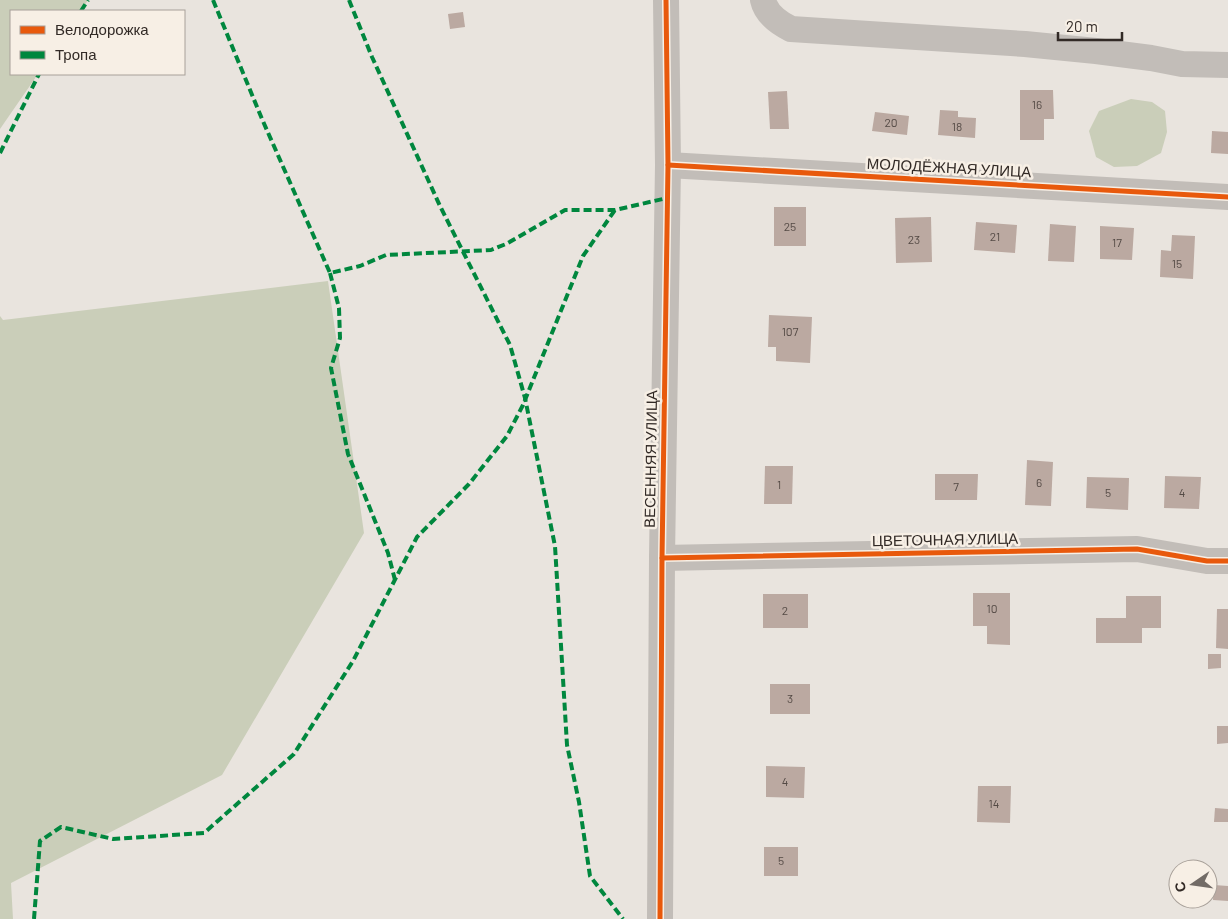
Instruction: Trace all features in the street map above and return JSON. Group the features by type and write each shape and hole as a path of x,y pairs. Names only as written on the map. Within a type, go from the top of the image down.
{"street":[{"name":"ВЕСЕННЯЯ УЛИЦА","path":"660,919 662,558 668,165 666,0"},
{"path":"762,0 777,22 791,29 1025,44 1142,56 1182,64 1228,66"},
{"name":"МОЛОДЁЖНАЯ УЛИЦА","path":"668,165 1228,197"},
{"name":"ЦВЕТОЧНАЯ УЛИЦА","path":"662,558 1137,549 1207,561 1228,561"}],"green space":[{"path":"0,0 88,0 82,10 10,10 10,75 37,75 0,129"},
{"path":"1131,99 1152,102 1165,111 1167,132 1161,153 1137,166 1114,167 1096,157 1089,131 1099,111"},
{"path":"328,281 364,533 222,775 11,883 13,919 0,919 0,316 3,320"}],"building":[{"path":"463,12 465,27 450,29 448,14"},
{"path":"1020,90 1053,90 1054,119 1044,119 1044,140 1020,140"},
{"path":"787,91 789,129 770,129 768,92"},
{"path":"940,110 958,111 958,117 976,118 975,138 938,135"},
{"path":"875,112 909,116 907,135 872,131"},
{"path":"1212,131 1228,132 1228,154 1211,153"},
{"path":"774,207 806,207 806,246 774,246"},
{"path":"931,217 932,262 896,263 895,218"},
{"path":"976,222 1017,225 1015,253 974,250"},
{"path":"1050,224 1076,226 1074,262 1048,261"},
{"path":"1100,226 1134,228 1132,260 1100,259"},
{"path":"1172,235 1195,236 1193,279 1160,277 1161,250 1171,251"},
{"path":"769,315 812,317 810,363 776,361 776,347 768,347"},
{"path":"1027,460 1053,462 1051,506 1025,505"},
{"path":"765,466 793,466 792,504 764,504"},
{"path":"935,474 978,474 977,500 935,500"},
{"path":"1165,476 1201,477 1199,509 1164,508"},
{"path":"1087,477 1129,478 1128,510 1086,508"},
{"path":"973,593 1010,593 1010,645 987,644 987,626 973,626"},
{"path":"763,594 808,594 808,628 763,628"},
{"path":"1126,596 1161,596 1161,628 1142,628 1142,643 1096,643 1096,618 1126,618"},
{"path":"1217,609 1228,609 1228,649 1216,648"},
{"path":"1208,654 1221,654 1221,668 1208,669"},
{"path":"770,684 810,684 810,714 770,714"},
{"path":"1217,726 1228,726 1228,743 1217,744"},
{"path":"766,766 805,767 804,798 766,797"},
{"path":"978,786 1011,786 1010,823 977,822"},
{"path":"1215,808 1228,809 1228,822 1214,822"},
{"path":"764,847 798,847 798,876 764,876"},
{"path":"1218,885 1228,886 1228,901 1218,900"}],"marked path":[{"path":"82,10 88,0"},
{"path":"213,0 262,119 330,273 360,266 386,255 491,250 506,244 565,210 615,210 667,198"},
{"path":"349,0 372,57 440,206 510,345 525,398 555,546 567,745 579,802 590,876 623,919"},
{"path":"0,153 39,75"},
{"path":"34,919 40,841 61,827 113,839 204,833 294,754 353,661 417,537 469,484 507,436 523,405 583,256 615,210"},
{"path":"330,273 339,308 340,338 331,368 348,454 388,553 395,580"}],"cycle path":[{"path":"660,919 662,558 668,165 666,0"},
{"path":"668,165 1228,197"},
{"path":"662,558 1137,549 1207,561 1228,561"}]}
